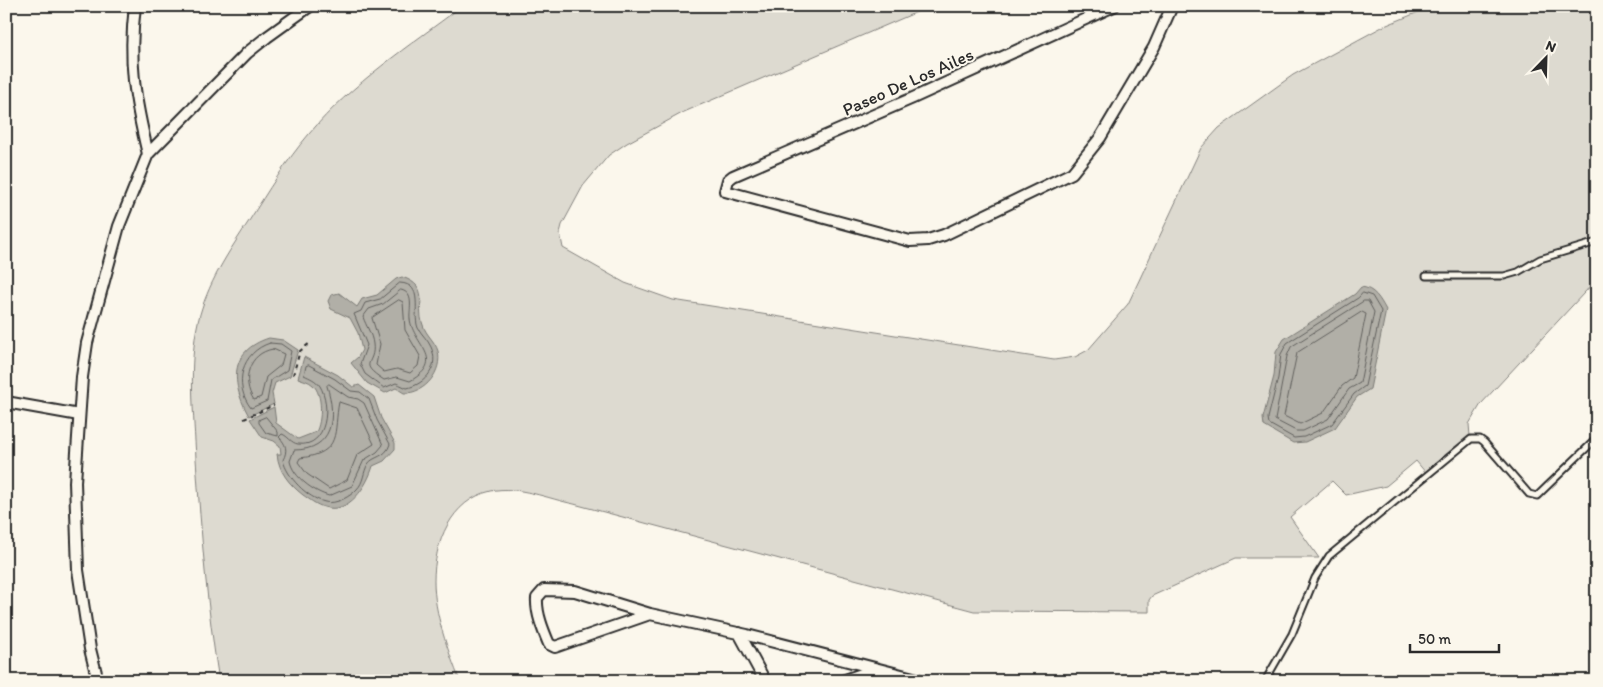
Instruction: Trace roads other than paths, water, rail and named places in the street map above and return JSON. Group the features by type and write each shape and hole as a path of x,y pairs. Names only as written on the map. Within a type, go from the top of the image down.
{"street":[{"path":"135,6 131,52 134,98 148,154"},
{"path":"98,681 90,649 78,570 75,482 82,377 96,307 119,226 148,154 248,53 267,36 310,6"},
{"name":"Paseo De Los Ailes","path":"1114,6 913,98 733,176 725,185 727,192 910,241 928,240 944,235 1072,173 1100,138 1154,47 1172,6"},
{"path":"6,402 79,415"},
{"path":"650,614 555,647 549,644 544,631 537,608 537,598 544,590 574,591 650,614 739,633 923,681"},
{"path":"739,633 765,681"},
{"path":"842,681 877,669"}],"lane":[{"path":"1426,276 1504,276 1518,272 1540,259 1597,242"},
{"path":"1265,681 1292,634 1315,578 1329,556 1470,439 1480,439 1484,442 1529,494 1536,496 1597,438"}],"water":[{"path":"402,277 411,281 420,291 421,318 424,329 438,351 438,366 431,380 419,390 404,393 396,388 385,393 367,383 351,363 362,350 358,333 350,318 331,309 328,301 331,295 339,293 357,307 362,299 377,295 396,279"},
{"path":"1361,287 1370,289 1379,298 1386,310 1370,389 1357,397 1335,428 1305,442 1293,443 1264,426 1263,418 1274,376 1276,352 1284,339 1355,294"},
{"path":"269,338 283,340 298,350 290,376 275,383 272,393 274,404 249,416 239,392 237,370 240,360 246,351"},
{"path":"304,357 338,375 353,387 359,385 374,397 381,418 395,443 395,449 384,461 373,466 366,482 356,497 341,507 321,506 303,495 293,486 286,477 278,460 277,454 281,454 280,446 274,441 262,437 250,419 274,407 276,423 298,439 316,432 321,408 319,395 311,384 298,378"}]}
